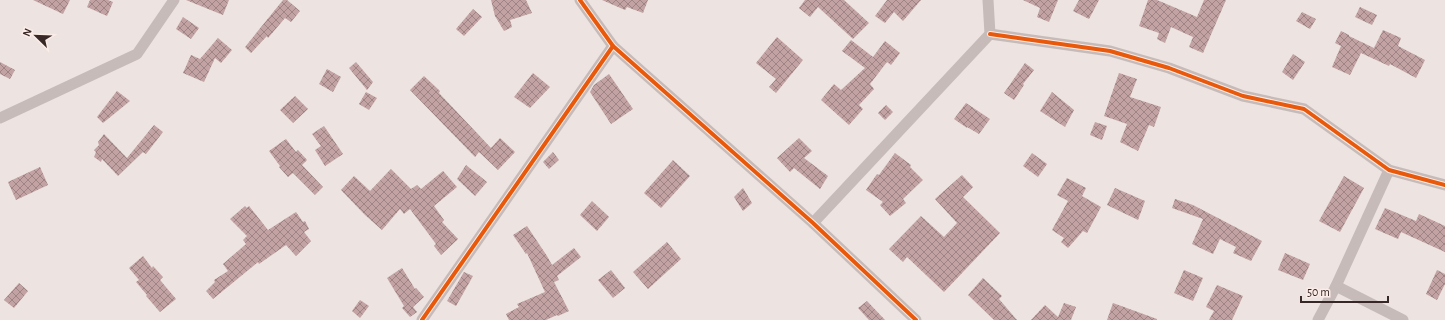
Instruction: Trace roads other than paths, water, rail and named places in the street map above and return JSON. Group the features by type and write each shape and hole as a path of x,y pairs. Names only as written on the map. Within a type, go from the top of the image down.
{"street":[{"path":"0,118 137,54 174,0"},
{"path":"580,0 613,46 813,223 916,320"},
{"path":"813,223 990,34 988,0"},
{"path":"990,34 1110,51 1168,68 1243,96 1304,109 1389,170 1445,185"},
{"path":"422,320 613,46"},
{"path":"1318,320 1336,286 1389,170"},
{"path":"1336,286 1403,320"}]}
